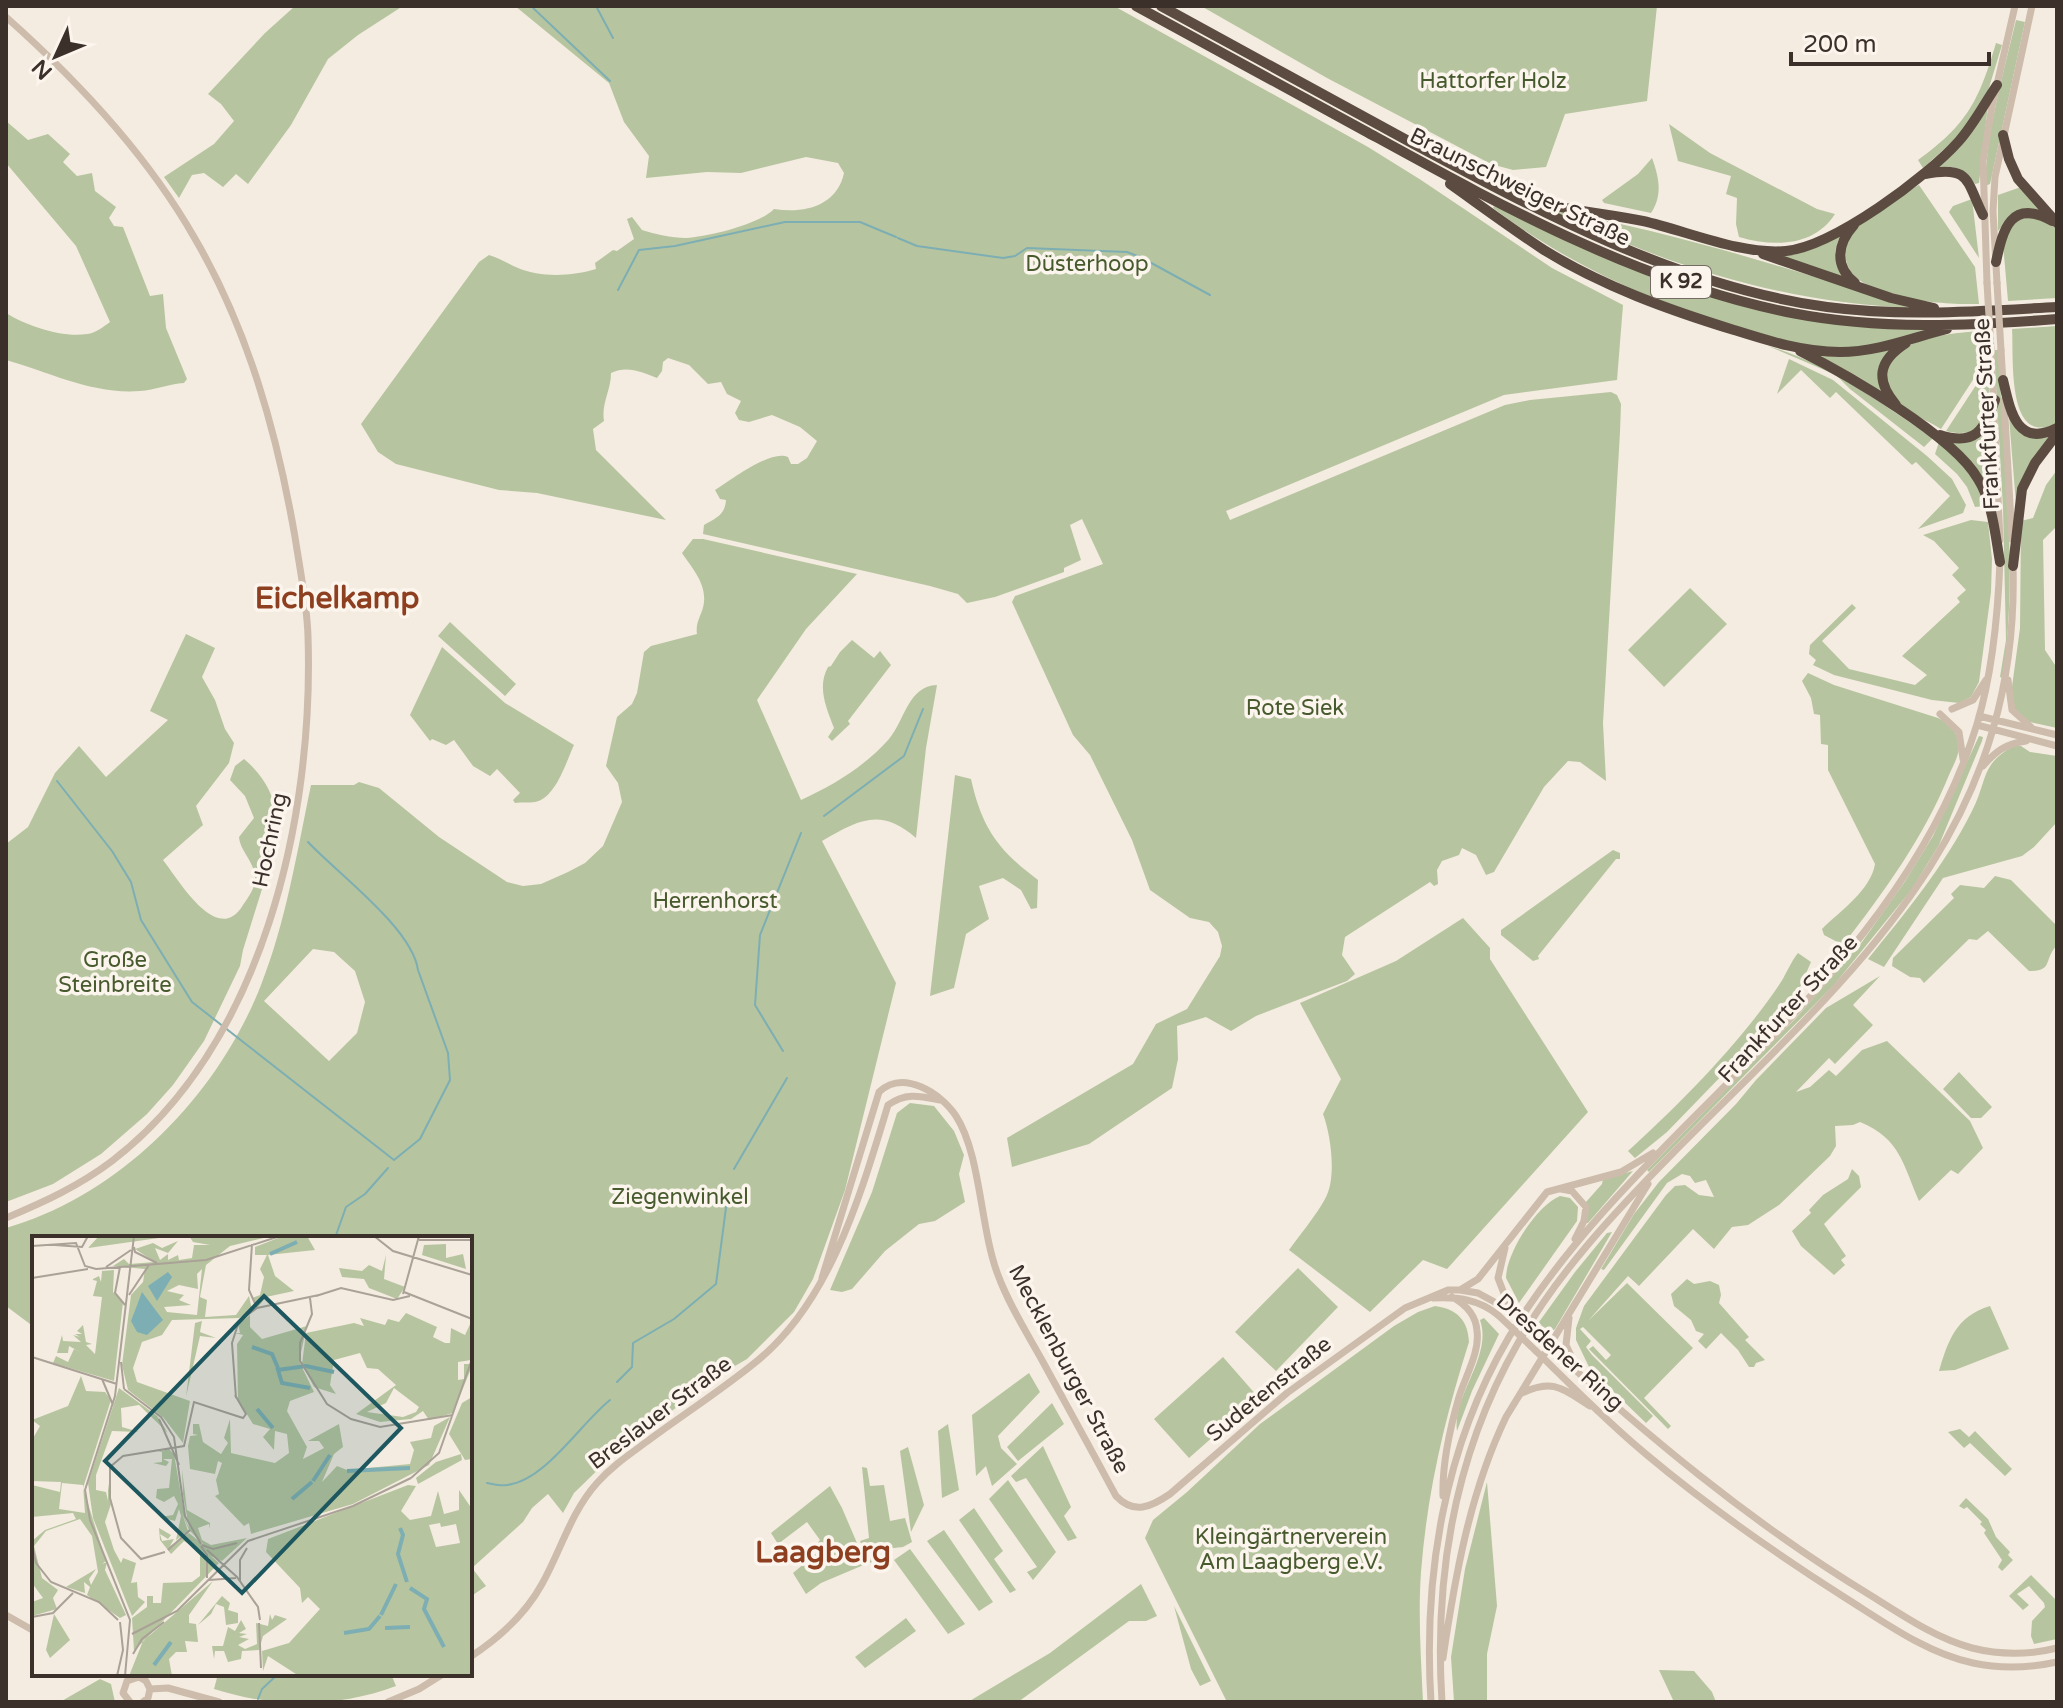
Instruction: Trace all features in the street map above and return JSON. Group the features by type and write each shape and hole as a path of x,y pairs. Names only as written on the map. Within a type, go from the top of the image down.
{"highway":[{"name":"Braunschweiger Straße","path":"1136,6 1490,199 1612,257 1718,293 1826,319 1910,325 2057,320"},
{"name":"Braunschweiger Straße","path":"1161,6 1496,188 1618,245 1749,290 1791,301 1862,310 1968,312 2057,305"},
{"path":"1741,247 1762,251 1800,248 1859,219 1921,177 1965,134 1997,85"},
{"path":"2003,135 2014,171 2057,224"},
{"path":"1419,161 1546,251 1595,277 1679,312 1791,347 1823,363 1936,434 1962,458 1979,481 1988,500 2000,562"},
{"path":"1921,177 1952,170 1977,183 1983,215"},
{"path":"1496,188 1542,203 1644,221 1741,247 1914,304 1968,312"},
{"path":"1996,262 2002,233 2015,217 2024,213 2039,214 2057,224"},
{"path":"1859,219 1841,242 1840,260 1852,281 1867,290"},
{"path":"1791,347 1855,351 1965,325"},
{"path":"1906,415 1888,396 1882,376 1888,358 1910,340"},
{"path":"2003,380 2015,421 2023,429 2033,434 2044,434 2057,428"},
{"path":"1936,434 1953,439 1971,437 1984,426 1995,400"},
{"path":"2013,566 2022,489 2027,475 2057,434"}],"street":[{"path":"1977,183 2015,6"},
{"name":"Frankfurter Straße","path":"1442,1702 1441,1591 1448,1539 1462,1476 1482,1418 1518,1343 1558,1282 1611,1218 1801,1025 1915,892 1944,844 1979,771 1994,730 2012,640 2013,566 1993,197 2003,135 2032,6"},
{"name":"Hochring","path":"6,17 89,97 158,180 195,237 228,303 251,361 273,431 287,490 308,633 308,699 301,777 277,894 252,972 229,1019 181,1093 136,1140 112,1161 51,1199 6,1218"},
{"name":"Frankfurter Straße","path":"1431,1702 1430,1601 1443,1510 1464,1437 1490,1374 1523,1316 1570,1250 1671,1140 1793,1016 1869,926 1919,852 1964,762 1989,675 1996,631 2000,562 1995,400 1983,215"},
{"path":"2008,672 2012,710 2036,730"},
{"path":"1952,709 1973,700 1989,675"},
{"path":"1940,714 1959,732 1964,762"},
{"path":"1978,720 1996,720 2057,735"},
{"path":"1978,720 1994,730 2057,746"},
{"path":"1979,771 1994,753 2006,745 2033,741"},
{"name":"Breslauer Straße","path":"822,1278 879,1092 894,1083 908,1083 925,1087 943,1100"},
{"name":"Breslauer Straße","path":"472,1655 507,1629 530,1603 575,1514 596,1484 619,1461 736,1378 777,1343 808,1304 830,1265 857,1200 888,1105 905,1095 943,1100"},
{"name":"Mecklenburger Straße","path":"943,1100 955,1114 967,1141 991,1252 1004,1291 1116,1496 1134,1508"},
{"path":"1460,1290 1478,1279 1538,1201 1555,1189 1632,1167 1671,1140"},
{"path":"1440,1680 1471,1510 1495,1440 1660,1167"},
{"path":"1555,1189 1572,1191 1586,1207 1584,1221 1570,1250"},
{"path":"1506,1306 1499,1286 1498,1270 1507,1241"},
{"path":"1478,1279 1481,1304"},
{"name":"Dresdener Ring","path":"1428,1298 1448,1290 1460,1290 1478,1293 1506,1306 1630,1420 1742,1509 1831,1572 1922,1627 1949,1640 1998,1653 2057,1648"},
{"path":"1443,1510 1442,1478 1446,1453 1458,1399 1478,1338 1472,1315 1452,1297"},
{"name":"Dresdener Ring","path":"1428,1298 1452,1297 1481,1304 1498,1315 1643,1452 1731,1520 1835,1592 1929,1647 1966,1661 1996,1667 2029,1667 2057,1662"},
{"name":"Sudetenstraße","path":"1134,1508 1154,1504 1170,1494 1298,1384 1405,1308 1428,1298"},
{"path":"1572,1308 1566,1345 1582,1377"},
{"path":"1520,1394 1550,1385 1570,1392 1602,1414"},
{"path":"1731,1520 1742,1509"},
{"path":"6,1615 32,1630"},
{"path":"121,1676 127,1681"},
{"path":"388,1702 440,1676"},
{"path":"127,1681 139,1677 146,1681 150,1689 148,1698 143,1702"},
{"path":"127,1681 123,1693 130,1702"},
{"path":"150,1689 168,1688 219,1702"}],"green space":[{"path":"295,6 403,6 328,59 291,125 248,184 236,174 223,187 204,173 192,175 179,198 164,177 214,144 234,121 221,104 208,94"},
{"name":"Düsterhoop","path":"515,6 1114,6 1368,147 1552,268 1623,305 1617,380 1504,395 1226,511 1230,520 1505,405 1611,392 1617,395 1621,404 1620,432 1603,723 1606,781 1580,762 1568,761 1544,787 1494,872 1486,875 1476,855 1462,848 1459,855 1442,861 1437,870 1438,884 1434,886 1430,882 1345,937 1342,955 1355,974 1347,981 1256,1016 1231,1031 1206,1017 1177,1026 1178,1059 1172,1088 1089,1144 1012,1167 1007,1138 1133,1064 1156,1024 1187,1009 1220,956 1222,946 1218,932 1209,922 1190,918 1150,890 1132,840 1090,755 1073,735 1012,602 1015,596 1103,564 1082,519 1070,525 1081,560 1064,568 1064,572 995,597 967,603 958,594 930,586 703,534 704,525 724,509 726,500 720,499 715,490 772,457 788,457 791,464 798,464 807,458 817,441 800,427 772,415 749,422 739,420 735,413 741,401 727,394 721,382 708,384 689,365 668,358 663,362 657,378 629,369 611,373 604,421 593,429 596,450 666,520 537,493 499,490 396,464 378,452 361,424 479,262 489,255 537,273 557,275 596,269 595,263 634,239 627,219 632,217 642,230 658,234 686,238 707,235 746,225 774,209 797,210 818,205 834,193 844,173 838,163 806,157 741,173 707,172 646,178 649,156 624,122 609,83"},
{"name":"Hattorfer Holz","path":"1201,6 1657,6 1647,101 1565,114 1546,167 1513,170 1491,164 1327,78"},
{"path":"2016,20 2025,22 1990,184 1985,186 1992,123"},
{"path":"1996,43 2002,45 1988,91 1963,132 1923,168 1918,160 1949,135 1977,96"},
{"path":"1988,105 1979,183 1975,184 1959,169 1937,168"},
{"path":"6,121 28,140 48,134 70,154 63,162 77,176 92,173 95,191 116,207 109,218 114,226 123,227 150,296 163,294 166,328 187,379 184,383 140,391 106,390 6,360 6,313 56,333 77,335 99,330 110,322 76,246 6,163"},
{"path":"1669,124 1710,153 1817,209 1835,214 1816,233 1792,242 1765,242 1739,237 1737,198 1726,194 1731,176 1678,161"},
{"path":"1652,158 1659,186 1651,213 1604,203 1602,200 1638,174"},
{"path":"1919,185 1975,267 1979,304 1924,301 1882,292 1852,273 1844,251 1851,233 1878,210"},
{"path":"2021,187 2041,210 2013,214 1998,231 1998,195"},
{"path":"1972,199 1979,258 1949,212 1953,206"},
{"path":"1494,206 1610,260 1744,306 1924,329 1924,332 1871,345 1825,347 1745,329 1678,307 1613,280 1551,247"},
{"path":"1554,210 1690,241 1913,308 1796,295 1720,276 1646,251"},
{"path":"2031,216 2047,221 2057,229 2057,298 2008,301 2003,244 2014,222"},
{"path":"1841,235 1836,246 1836,257 1844,278 1770,254"},
{"path":"2057,326 2057,423 2041,428 2029,423 2021,412 2016,396 2012,329"},
{"path":"1980,331 1980,369 1941,429 1909,411 1894,397 1887,376 1890,363 1898,353 1923,340"},
{"path":"1768,346 1790,353 1836,375"},
{"path":"1892,349 1885,356 1885,397 1815,355"},
{"path":"1988,350 1989,394 1982,420 1975,429 1963,433 1946,431 1984,373"},
{"path":"1994,350 1998,350 2010,555 2007,637 2003,678 2000,677 2006,640 2003,508"},
{"path":"1789,359 1833,380 1927,456 1952,479 1966,505 1963,513 1918,529 1950,496 1916,462 1912,465 1836,392 1830,398 1801,370 1777,394"},
{"path":"1836,375 1874,398 1933,438 1924,447"},
{"path":"2009,417 2021,431 2055,434 2016,504"},
{"path":"1991,422 1996,511 1952,443"},
{"path":"1939,442 1970,471 1985,506 1975,507 1967,487 1935,454"},
{"path":"2057,470 2057,526 2043,540 2045,650 2057,668 2057,728 2030,722 2014,709 2011,694 2020,628 2021,521 2033,518 2046,485"},
{"path":"1971,520 1988,522 1992,559 1991,592 1979,682 1971,697 1959,703 1932,700 1834,675 1813,665 1816,660 1809,654 1810,645 1852,604 1856,608 1822,641 1849,669 1915,685 1927,675 1902,656 1960,602 1957,598 1966,590 1952,575 1959,568 1934,541 1923,535"},
{"path":"693,539 857,574 806,629 757,700 801,800 837,781 870,758 889,739 913,698 927,687 937,685 916,838 891,822 869,820 847,827 822,841 896,983 845,1190 813,1279 794,1312 747,1359 721,1374 613,1455 574,1493 563,1513 548,1494 532,1508 523,1522 472,1568 472,1236 32,1236 32,1326 6,1306 6,1228 48,1213 88,1192 126,1166 192,1102 219,1065 242,1026 270,961 290,886 311,785 354,785 359,782 379,788 439,837 507,882 523,886 541,884 585,863 603,846 622,802 618,783 606,766 617,717 632,704 637,693 644,652 651,646 697,634 704,595 698,576 682,553","holes":["313,949 334,952 355,971 365,1002 357,1033 329,1061 264,1001"]},
{"path":"1690,588 1727,624 1664,687 1628,650"},
{"path":"450,622 516,684 505,696 438,636"},
{"name":"Große Steinbreite","path":"186,634 215,648 202,677 234,743 229,763 196,806 203,825 163,860 189,895 211,915 222,919 233,916 250,895 255,881 254,871 239,837 254,818 245,796 230,780 235,766 244,759 250,765 266,784 275,807 262,889 240,966 204,1041 173,1085 147,1114 101,1154 53,1184 6,1202 6,844 28,827 55,773 79,746 106,777 168,720 150,711"},
{"path":"852,640 874,658 880,651 891,665 848,721 850,724 832,741 828,737 834,728 824,697 823,682 828,667"},
{"path":"442,647 505,703 574,745 554,787 542,799 515,803 513,800 520,793 497,769 490,776 473,766 454,740 446,745 432,739 430,741 410,715"},
{"path":"1808,673 1834,685 1938,718 1953,729 1959,746 1956,761 1928,820 1888,884 1843,945 1824,935 1822,929 1868,883 1875,864 1828,770 1828,745 1821,744 1820,715 1814,714 1811,698 1802,681"},
{"path":"1979,736 1983,737 1982,741 1939,845 1912,889 1834,985 1649,1172 1647,1170 1796,1018 1862,942 1933,836"},
{"path":"2014,746 2057,756 2057,822 2022,856 1943,878 1884,967 1868,959 1950,850 1972,811 1990,766"},
{"path":"955,775 971,779 986,825 1002,848 1038,880 1037,908 1031,909 1021,890 1003,878 979,886 989,919 966,934 954,988 930,996"},
{"path":"1613,850 1620,853 1620,859 1616,859 1538,956 1539,959 1533,961 1501,935 1501,930"},
{"path":"1995,876 2011,880 2057,926 2057,945 2045,967 2029,971 1988,931 1977,940 1969,939 1924,983 1920,978 1910,977 1892,966 1893,958 1954,898 1951,894 1960,885 1984,888"},
{"path":"1463,918 1490,948 1490,959 1588,1112 1447,1269 1423,1260 1370,1312 1289,1250 1329,1190 1332,1157 1323,1114 1341,1079 1300,1003 1396,961"},
{"path":"1798,953 1811,962 1794,1001 1667,1132 1635,1158 1628,1151 1728,1051 1763,1007"},
{"path":"1880,976 1853,1005 1873,1025 1835,1064 1829,1058 1796,1092 1810,1087 1829,1070 1836,1076 1862,1050 1887,1041 1970,1121 1983,1148 1958,1174 1951,1170 1919,1201 1899,1154 1884,1136 1860,1122 1835,1126 1836,1146 1830,1156 1779,1205 1748,1225 1732,1227 1714,1249 1693,1229 1639,1286 1628,1276 1588,1321 1627,1283 1693,1348 1644,1398 1671,1426 1668,1429 1589,1349 1593,1346 1606,1360 1611,1355 1583,1327 1580,1329 1591,1341 1586,1347 1592,1355 1653,1416 1646,1423 1590,1369 1576,1340 1576,1328 1584,1306 1666,1195 1675,1186 1685,1185 1699,1195 1714,1197 1706,1180 1695,1183 1690,1176 1682,1174 1667,1183 1604,1270 1601,1269 1634,1214 1659,1182 1756,1080 1826,1008"},
{"path":"1959,1072 1992,1107 1981,1118 1971,1118 1943,1089"},
{"path":"910,1103 934,1106 954,1131 964,1155 959,1174 965,1202 935,1221 919,1224 885,1251 852,1289 842,1292 830,1290 872,1192 897,1113"},
{"path":"1852,1169 1859,1176 1861,1187 1824,1224 1846,1256 1841,1260 1845,1265 1834,1275 1801,1246 1792,1231 1811,1213 1809,1210 1823,1195 1848,1179"},
{"path":"1633,1171 1587,1223 1586,1202 1603,1179"},
{"path":"1560,1196 1570,1198 1578,1207 1577,1221 1519,1303 1506,1278 1511,1256 1533,1219"},
{"path":"1612,1232 1555,1329 1548,1334 1539,1322 1575,1272 1607,1233"},
{"path":"1298,1268 1338,1307 1276,1371 1235,1332"},
{"path":"1687,1279 1694,1284 1710,1281 1719,1285 1719,1303 1749,1337 1745,1340 1765,1360 1749,1367 1721,1333 1706,1349 1698,1341 1704,1334 1696,1331 1691,1320 1674,1306 1671,1294"},
{"name":"Kleingärtnerverein Am Laagberg e.V.","path":"1435,1306 1460,1317 1469,1342 1438,1456 1424,1543 1420,1604 1423,1702 1227,1702 1145,1538 1153,1520 1260,1424 1394,1326"},
{"path":"1990,1306 2009,1349 1955,1370 1939,1371 1950,1340 1961,1323 1978,1310"},
{"path":"1484,1318 1499,1334 1457,1431 1460,1404 1481,1348 1483,1334 1480,1320"},
{"path":"1223,1357 1258,1397 1189,1458 1154,1419"},
{"path":"1029,1373 1040,1392 998,1436 1001,1448 1017,1464 992,1486 986,1466 976,1476 972,1415"},
{"path":"1052,1403 1064,1424 1018,1461 1007,1447"},
{"path":"948,1424 959,1490 942,1498 938,1431"},
{"path":"1960,1429 1969,1437 1975,1431 2012,1469 2005,1476 1970,1443 1964,1448 1948,1432"},
{"path":"1043,1446 1071,1507 1064,1516 1077,1538 1068,1541 1026,1478 1016,1482 1011,1476"},
{"path":"908,1447 924,1505 911,1532 900,1451"},
{"path":"862,1467 867,1468 870,1486 884,1485 890,1521 905,1518 912,1542 903,1547 876,1550 877,1558 870,1563 860,1541 869,1538"},
{"path":"1008,1480 1056,1552 1033,1580 1027,1572 1037,1567 989,1499"},
{"path":"1487,1482 1497,1606 1487,1654 1487,1702 1454,1702 1451,1657 1465,1569"},
{"path":"830,1486 866,1564 821,1583 806,1594 793,1573 817,1553 814,1548 820,1540 807,1522 778,1544 771,1533"},
{"path":"1966,1498 1988,1519 1996,1537 2010,1552 2008,1555 2013,1560 2002,1571 1998,1567 2002,1560 1984,1533 1986,1530 1980,1524 1982,1522 1967,1507 1959,1506"},
{"path":"974,1508 1003,1551 994,1559 1016,1590 1010,1593 959,1520"},
{"path":"944,1530 993,1602 979,1611 927,1541"},
{"path":"910,1549 965,1624 948,1634 894,1560"},
{"path":"472,1568 486,1586 472,1596"},
{"path":"2031,1575 2057,1601 2057,1639 2034,1644 2032,1621 2045,1607 2029,1586 2017,1594 2029,1605 2023,1610 2009,1596"},
{"path":"1141,1584 1157,1616 1146,1621 1129,1621 1018,1702 968,1702 1050,1653"},
{"path":"1174,1606 1211,1681 1200,1686 1191,1669"},
{"path":"906,1618 916,1631 865,1668 855,1657"},
{"path":"1659,1670 1694,1671 1712,1692 1716,1702 1674,1702"},
{"path":"217,1676 392,1676 396,1686 351,1698 305,1703 259,1700 214,1689"},
{"path":"100,1679 111,1684 115,1702 60,1702"}],"waterway":[{"path":"531,6 610,81"},
{"path":"596,6 613,38"},
{"path":"618,290 639,250 675,246 785,222 860,222 896,237"},
{"path":"898,238 917,246 1003,258 1015,256 1027,248 1127,252 1140,257"},
{"path":"1144,259 1210,295"},
{"path":"824,816 904,756 923,709"},
{"path":"57,781 112,851 131,882 141,920 192,1002 394,1160 420,1139 450,1080 448,1053 413,954 402,937 372,902 308,842"},
{"path":"783,1051 755,1005 760,935 801,833"},
{"path":"734,1169 787,1078"},
{"path":"336,1236 346,1207 365,1194 388,1168"},
{"path":"617,1382 632,1367 633,1343 674,1319 716,1284 727,1200"},
{"path":"487,1483 507,1485 535,1473 610,1400"},
{"path":"258,1699 262,1689 276,1676"}],"district":[{"name":"Eichelkamp","path":"337,598"},
{"name":"Laagberg","path":"823,1552"}],"park label":[{"name":"Rote Siek","path":"1295,708"},
{"name":"Herrenhorst","path":"715,901"},
{"name":"Ziegenwinkel","path":"680,1197"}]}
